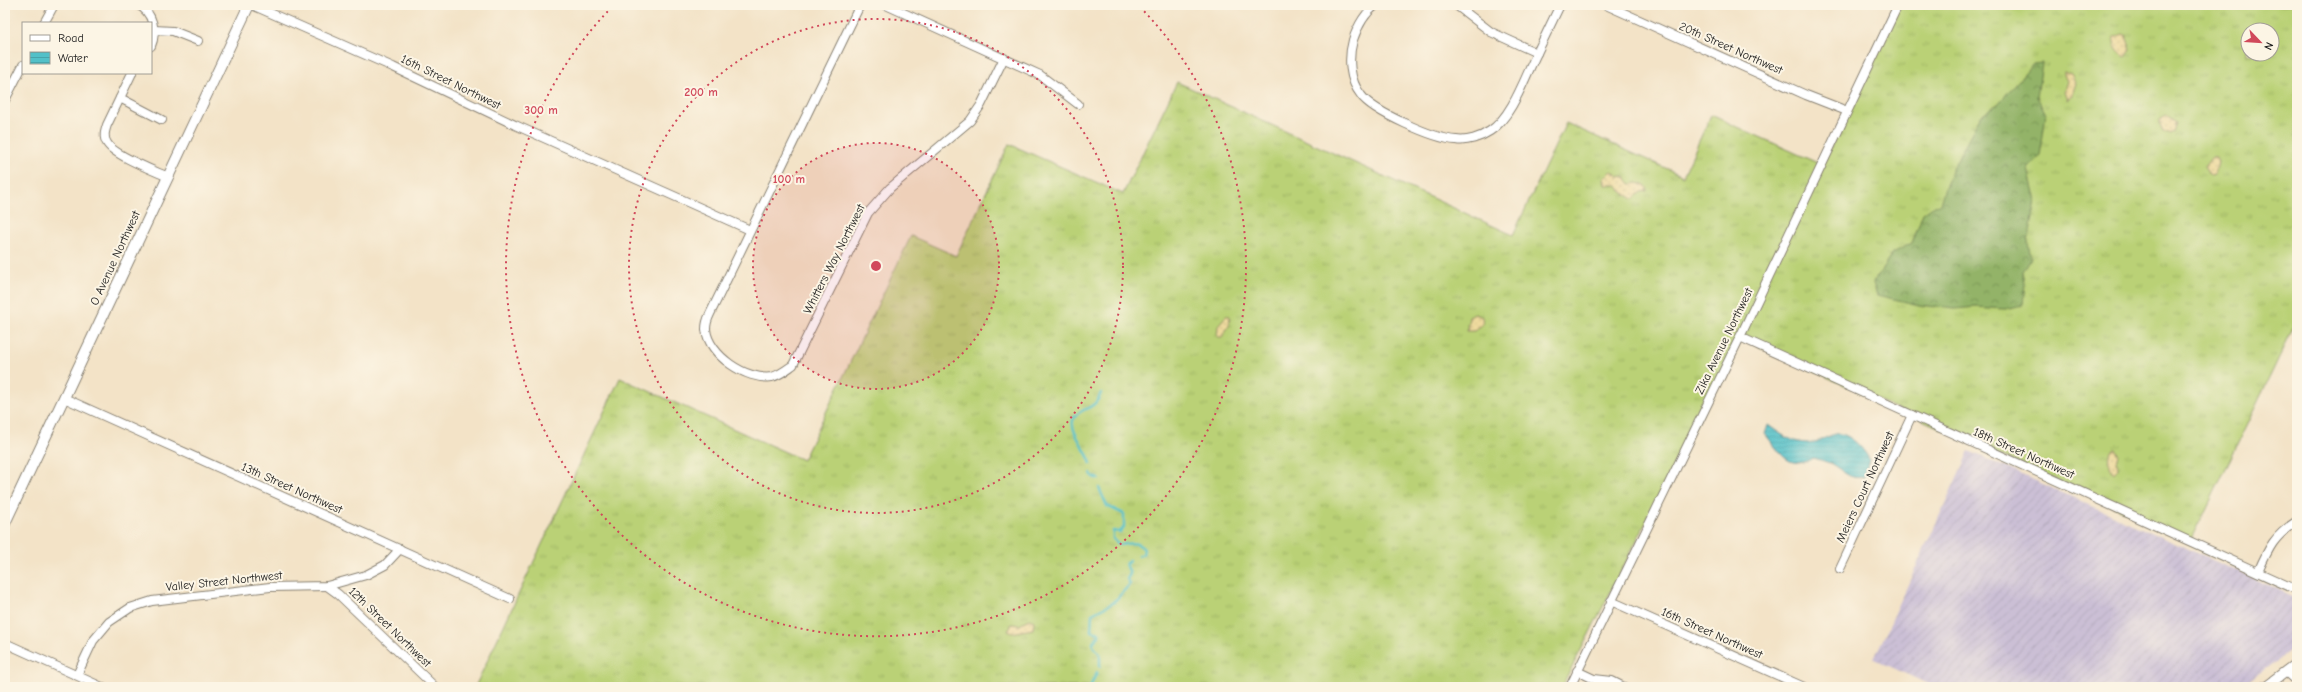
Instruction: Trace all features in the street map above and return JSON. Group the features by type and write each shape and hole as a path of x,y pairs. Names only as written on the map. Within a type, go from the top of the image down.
{"street":[{"path":"45,22 54,5"},
{"path":"138,5 149,15 151,22"},
{"name":"O Avenue Northwest","path":"5,523 251,5"},
{"name":"16th Street Northwest","path":"251,5 394,68 515,126 750,230"},
{"name":"Whitters Way Northwest","path":"860,5 710,314 706,328 709,342 714,351 724,360 741,370 761,377 771,377 779,375 793,365 868,213 890,188 970,121 982,105 1004,58"},
{"path":"886,5 1004,58 1052,82 1078,104"},
{"path":"1376,5 1361,22 1351,46 1350,60 1354,83 1361,96 1380,111 1445,138 1466,140 1479,137 1491,131 1508,111 1560,5"},
{"path":"1456,5 1491,32 1536,53"},
{"name":"20th Street Northwest","path":"1606,5 1799,92 1847,111"},
{"name":"Zika Avenue Northwest","path":"1570,687 1740,338 1898,5"},
{"path":"152,24 155,37 152,44"},
{"path":"154,30 173,31 198,41"},
{"path":"5,100 22,67"},
{"path":"132,74 104,134 107,144 115,151 168,177"},
{"path":"120,98 162,120"},
{"name":"18th Street Northwest","path":"1740,338 2297,590"},
{"name":"13th Street Northwest","path":"64,398 510,599"},
{"name":"Meiers Court Northwest","path":"1840,569 1912,415"},
{"path":"2258,572 2270,543 2282,530 2297,521"},
{"name":"Valley Street Northwest","path":"77,675 93,641 109,622 130,608 152,601 270,587 327,586 366,575 385,565 400,549"},
{"name":"12th Street Northwest","path":"327,586 338,594 434,686"},
{"name":"16th Street Northwest","path":"1611,601 1804,687"},
{"path":"5,644 102,687"},
{"path":"2265,687 2287,673 2297,663"},
{"path":"1577,671 1594,679 1612,682 1624,687"},
{"path":"2287,673 2297,682"},
{"path":"1594,679 1600,687"}],"shaded area":[{"path":"1969,451 2297,598 2297,645 2241,687 1934,687 1874,659"}],"green space":[{"path":"1898,5 2297,5 2297,320 2191,541 1740,338 1562,687 475,687 620,378 803,460 911,236 956,256 1009,144 1123,194 1177,82 1513,235 1566,123 1683,176 1711,115 1822,165"},
{"path":"2042,63 2037,97 2046,114 2040,156 2028,169 2036,201 2028,242 2031,258 2023,271 2025,284 2023,305 2004,309 1976,307 1955,309 1919,305 1877,295 1873,283 1893,253 1912,243 1923,213 1940,203 1951,171 1981,115 1998,104 2033,64"}],"sand":[{"path":"2122,34 2126,36 2131,50 2126,57 2118,51 2114,43 2114,37"},
{"path":"2064,71 2071,74 2076,83 2072,95 2067,99 2064,91 2067,81"},
{"path":"2165,115 2176,123 2173,133 2170,135 2163,132 2160,124 2160,119"},
{"path":"2212,157 2216,157 2218,162 2215,174 2212,175 2208,173 2204,167"},
{"path":"1612,171 1618,176 1625,177 1630,184 1638,183 1647,187 1647,191 1641,192 1633,199 1621,191 1617,185 1605,185 1604,178"},
{"path":"1475,314 1482,317 1483,324 1474,331 1467,331 1469,317"},
{"path":"1226,316 1229,316 1230,319 1228,327 1222,337 1217,337 1218,325"},
{"path":"2115,448 2119,456 2117,462 2118,468 2114,473 2112,471 2109,459 2111,450"},
{"path":"1029,619 1034,621 1033,629 1012,633 1008,631 1012,624 1020,625"}],"water":[{"path":"1768,425 1786,437 1801,443 1815,442 1836,434 1841,434 1851,438 1860,446 1869,459 1864,477 1858,478 1850,476 1830,463 1814,458 1805,462 1797,463 1791,461 1781,454 1765,434"}],"waterway":[{"path":"1091,464 1087,453 1073,428 1073,423 1077,414 1095,403 1101,393"},
{"path":"1091,473 1093,477 1099,479"},
{"path":"1099,488 1107,506 1124,514 1124,527 1120,532 1113,531 1113,539 1120,545 1133,543 1138,544 1144,549 1143,554 1139,556"},
{"path":"1100,666 1100,654 1093,646 1093,642 1099,636 1099,633 1091,631 1092,614 1113,603 1130,584 1127,579 1130,574 1126,564 1130,560"},
{"path":"1090,687 1097,672"}]}
